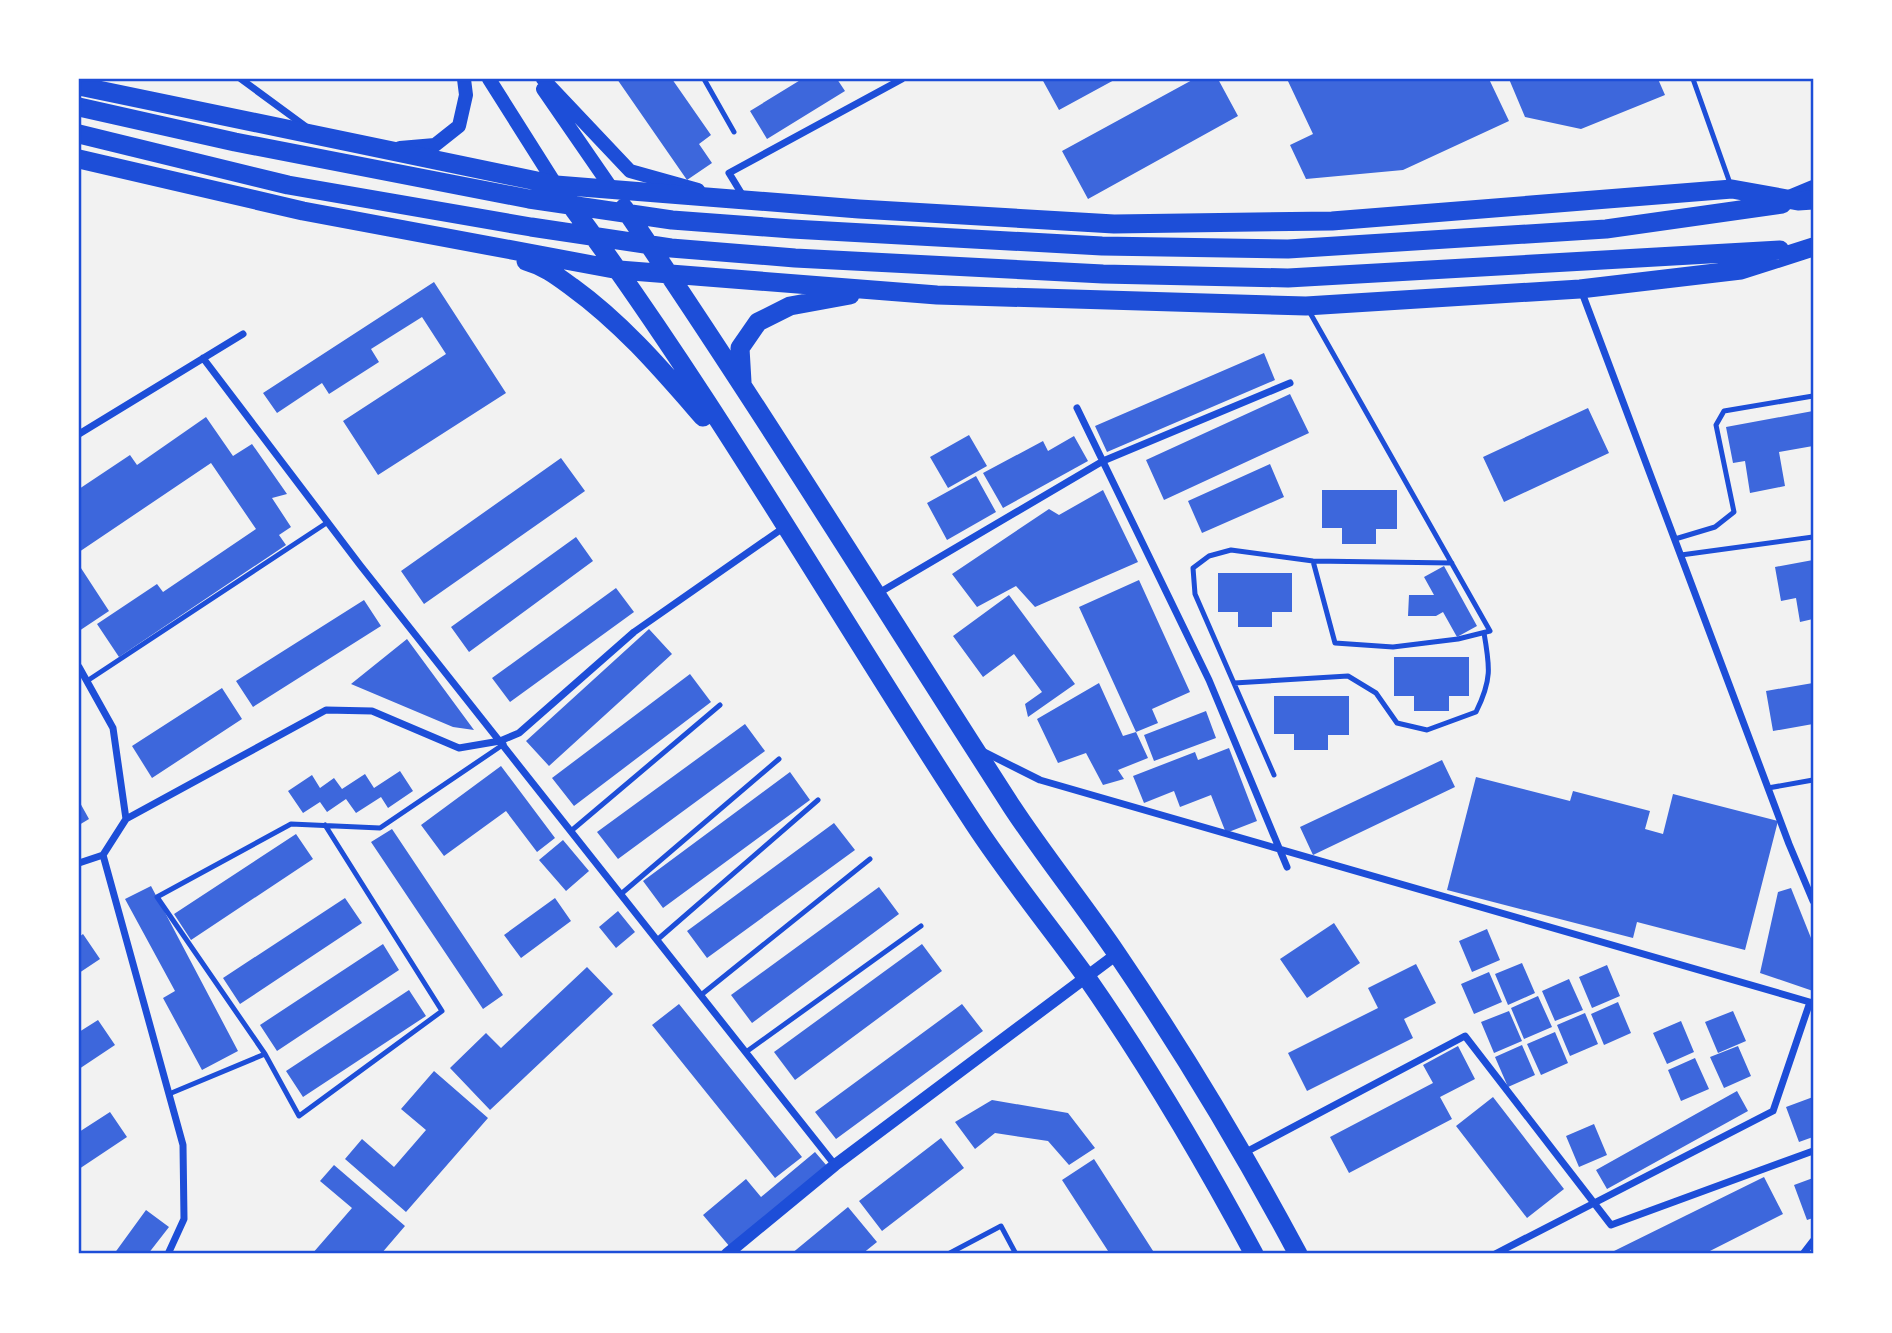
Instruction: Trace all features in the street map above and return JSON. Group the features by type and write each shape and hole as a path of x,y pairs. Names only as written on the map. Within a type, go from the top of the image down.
{"highway":[{"path":"79,86 556,185 738,199 1114,223 1332,221 1732,189 1799,200"},
{"path":"79,107 235,142 529,199 672,220 1102,246 1289,249 1606,229 1799,200"},
{"path":"79,134 288,185 531,228 699,250 1103,274 1288,278 1810,249"},
{"path":"79,159 303,211 619,270 937,295 1306,306 1580,289 1741,270 1810,249"},
{"path":"556,185 619,270 786,526 976,826 1087,978 1164,1094 1209,1169 1254,1254"},
{"path":"612,189 742,383 1014,810 1117,954 1244,1154 1298,1254"},
{"path":"423,233 542,265 552,272 599,307 642,347 750,470"},
{"path":"742,383 740,348 758,322 790,306 877,291"}],"main road":[{"path":"385,150 435,145 459,126 466,95 464,79"},
{"path":"489,79 556,185"},
{"path":"536,79 612,189"},
{"path":"543,79 630,171 738,199"},
{"path":"1799,200 1813,187"}],"street":[{"path":"240,79 317,136"},
{"path":"738,199 729,173 902,79"},
{"path":"1580,289 1813,901"},
{"path":"79,434 243,334"},
{"path":"203,358 501,743 835,1165"},
{"path":"877,594 1103,461 1290,383"},
{"path":"1077,408 1209,680 1287,867"},
{"path":"79,863 103,855 127,819 326,710 372,711 459,748 501,743 519,733 634,632 786,526"},
{"path":"79,667 113,728 127,819"},
{"path":"974,747 1040,780 1812,1003 1773,1111 1495,1254"},
{"path":"103,855 183,1145 184,1219 168,1254"},
{"path":"727,1254 835,1165 1117,954"},
{"path":"1244,1154 1465,1036 1611,1225 1813,1151"},
{"path":"1803,1254 1813,1241"}],"lane":[{"path":"704,79 734,132"},
{"path":"1693,79 1732,189"},
{"path":"1306,306 1490,632 1393,647 1335,643 1312,561"},
{"path":"1675,539 1715,527 1734,512 1717,425 1724,411 1813,396"},
{"path":"87,681 328,522"},
{"path":"1681,555 1813,537"},
{"path":"1274,775 1195,594 1193,568 1209,556 1231,550 1312,561 1452,563"},
{"path":"1234,683 1348,676 1376,693 1397,723 1427,730 1476,712 1488,689 1489,659 1484,633"},
{"path":"571,831 720,705"},
{"path":"325,825 442,1012 299,1116 265,1054 158,897 291,824 325,825 380,828 501,743"},
{"path":"621,894 779,759"},
{"path":"1769,788 1813,780"},
{"path":"657,940 818,800"},
{"path":"701,995 870,859"},
{"path":"746,1052 921,926"},
{"path":"169,1094 265,1054"},
{"path":"948,1254 1001,1226 1016,1254"}],"building":[{"path":"617,79 672,79 711,135 699,144 712,163 687,180"},
{"path":"802,79 837,79 845,91 767,139 750,111"},
{"path":"1042,79 1116,79 1059,110"},
{"path":"1194,79 1218,79 1238,116 1088,199 1062,151"},
{"path":"1287,79 1489,79 1509,121 1403,170 1306,179 1290,145 1313,134"},
{"path":"1509,79 1658,79 1665,95 1581,129 1525,117"},
{"path":"434,282 506,393 378,475 343,421 446,354 422,317 371,349 379,362 329,394 322,383 277,413 263,393"},
{"path":"1264,353 1275,380 1107,452 1095,426"},
{"path":"1290,394 1309,433 1164,500 1146,460"},
{"path":"1588,408 1609,453 1504,502 1483,457"},
{"path":"1813,411 1813,446 1779,452 1785,486 1750,493 1745,461 1733,463 1726,427"},
{"path":"206,417 233,456 252,444 287,494 272,498 291,527 279,535 286,545 119,657 97,624 157,584 163,592 256,529 211,463 79,552 79,489 130,455 137,465"},
{"path":"969,435 987,466 948,488 930,457"},
{"path":"1074,436 1088,461 1003,508 983,473 1043,441 1048,451"},
{"path":"561,458 585,491 424,604 401,571"},
{"path":"1270,464 1284,497 1202,533 1188,501"},
{"path":"976,476 996,512 947,540 927,503"},
{"path":"1103,490 1138,562 1035,607 1016,586 977,607 952,574 1049,509 1059,515"},
{"path":"1322,490 1397,490 1397,529 1376,529 1376,544 1342,544 1342,528 1322,528"},
{"path":"576,537 593,561 469,652 451,627"},
{"path":"1813,560 1813,619 1800,622 1796,598 1781,601 1775,567"},
{"path":"79,565 109,611 79,631"},
{"path":"1444,566 1477,626 1457,637 1443,612 1436,616 1408,616 1409,595 1434,595 1424,577"},
{"path":"1218,573 1292,573 1292,612 1272,612 1272,627 1238,627 1238,612 1218,612"},
{"path":"1139,580 1190,692 1152,709 1158,723 1136,732 1079,607"},
{"path":"616,588 634,612 510,702 492,678"},
{"path":"1009,595 1075,684 1028,717 1025,704 1042,692 1014,654 983,677 953,636"},
{"path":"364,600 381,626 253,707 236,681"},
{"path":"649,629 672,654 549,766 526,741"},
{"path":"407,639 474,730 453,727 351,684"},
{"path":"1394,657 1469,657 1469,696 1449,696 1449,711 1414,711 1414,696 1394,696"},
{"path":"690,674 711,702 574,806 552,778"},
{"path":"1099,683 1123,736 1136,732 1148,758 1118,770 1124,779 1103,785 1086,753 1058,763 1037,719"},
{"path":"1813,683 1813,724 1773,731 1766,691"},
{"path":"222,688 242,719 152,778 132,746"},
{"path":"1274,696 1349,696 1349,735 1328,735 1328,750 1294,750 1294,734 1274,734"},
{"path":"1206,711 1216,738 1154,761 1144,735"},
{"path":"745,724 765,751 618,859 597,832"},
{"path":"1229,748 1257,821 1226,833 1211,795 1180,807 1174,791 1144,803 1133,776 1195,752 1198,760"},
{"path":"1442,760 1455,787 1313,855 1300,827"},
{"path":"501,766 555,838 537,852 506,811 444,856 421,825"},
{"path":"400,771 413,791 388,808 381,797 356,813 346,799 327,812 320,802 303,813 288,791 312,775 320,788 334,778 342,789 365,774 374,788"},
{"path":"790,772 810,800 663,908 643,881"},
{"path":"1476,777 1570,801 1573,791 1650,811 1645,829 1663,834 1673,794 1778,821 1745,950 1637,922 1633,938 1447,890"},
{"path":"79,801 89,819 79,825"},
{"path":"834,823 855,850 707,958 687,931"},
{"path":"392,829 503,995 483,1009 371,842"},
{"path":"296,834 313,859 191,940 174,914"},
{"path":"563,840 589,871 566,891 539,860"},
{"path":"151,886 238,1051 202,1070 163,998 175,991 125,899"},
{"path":"879,887 899,914 752,1023 731,995"},
{"path":"1791,888 1813,943 1813,991 1760,973 1778,892"},
{"path":"345,898 362,923 240,1004 223,978"},
{"path":"555,898 571,921 521,958 504,935"},
{"path":"618,911 635,932 616,948 599,927"},
{"path":"1334,923 1360,963 1307,998 1280,959"},
{"path":"1487,929 1500,960 1472,972 1459,941"},
{"path":"83,934 100,959 79,973 79,937"},
{"path":"383,944 399,970 277,1051 260,1025"},
{"path":"922,944 942,971 795,1080 774,1052"},
{"path":"1522,963 1535,993 1508,1005 1495,974"},
{"path":"1416,964 1436,1003 1404,1019 1413,1038 1307,1091 1288,1053 1378,1008 1368,988"},
{"path":"1607,965 1620,996 1592,1008 1579,977"},
{"path":"587,967 613,994 490,1110 450,1068 486,1033 501,1048"},
{"path":"1489,972 1502,1002 1474,1014 1461,984"},
{"path":"1569,979 1583,1010 1555,1021 1542,991"},
{"path":"409,990 426,1016 303,1097 286,1071"},
{"path":"1538,996 1552,1027 1524,1039 1511,1008"},
{"path":"1618,1002 1631,1033 1604,1045 1591,1014"},
{"path":"679,1004 802,1157 775,1178 652,1025"},
{"path":"962,1004 983,1031 836,1139 815,1112"},
{"path":"1509,1011 1522,1041 1494,1053 1481,1022"},
{"path":"1733,1011 1746,1041 1718,1053 1705,1022"},
{"path":"1585,1013 1598,1044 1570,1056 1557,1025"},
{"path":"98,1020 115,1045 79,1069 79,1032"},
{"path":"1681,1021 1694,1052 1667,1064 1653,1033"},
{"path":"1555,1032 1568,1063 1541,1075 1527,1044"},
{"path":"1522,1045 1535,1075 1508,1087 1495,1057"},
{"path":"1458,1046 1475,1079 1440,1097 1452,1119 1349,1173 1330,1137 1433,1083 1423,1065"},
{"path":"1738,1046 1751,1076 1724,1088 1710,1057"},
{"path":"1695,1058 1709,1089 1681,1101 1668,1070"},
{"path":"434,1071 488,1118 406,1212 345,1159 362,1139 394,1167 426,1130 401,1109"},
{"path":"1737,1091 1748,1111 1607,1189 1596,1170"},
{"path":"1493,1097 1564,1189 1527,1218 1456,1126"},
{"path":"1813,1097 1813,1137 1799,1142 1786,1107"},
{"path":"992,1100 1068,1113 1095,1148 1069,1165 1048,1141 995,1133 975,1149 955,1122"},
{"path":"110,1112 127,1137 79,1169 79,1132"},
{"path":"1594,1124 1607,1155 1579,1167 1566,1136"},
{"path":"941,1138 964,1168 882,1231 859,1201"},
{"path":"815,1152 827,1166 730,1247 703,1215 746,1179 761,1197"},
{"path":"1094,1159 1155,1254 1110,1254 1062,1180"},
{"path":"334,1165 405,1226 381,1254 312,1254 352,1208 320,1181"},
{"path":"1764,1177 1783,1214 1704,1254 1613,1254 1612,1252"},
{"path":"1813,1178 1813,1218 1807,1220 1794,1185"},
{"path":"848,1207 877,1242 862,1254 791,1254"},
{"path":"146,1210 169,1227 148,1254 114,1254"}]}
